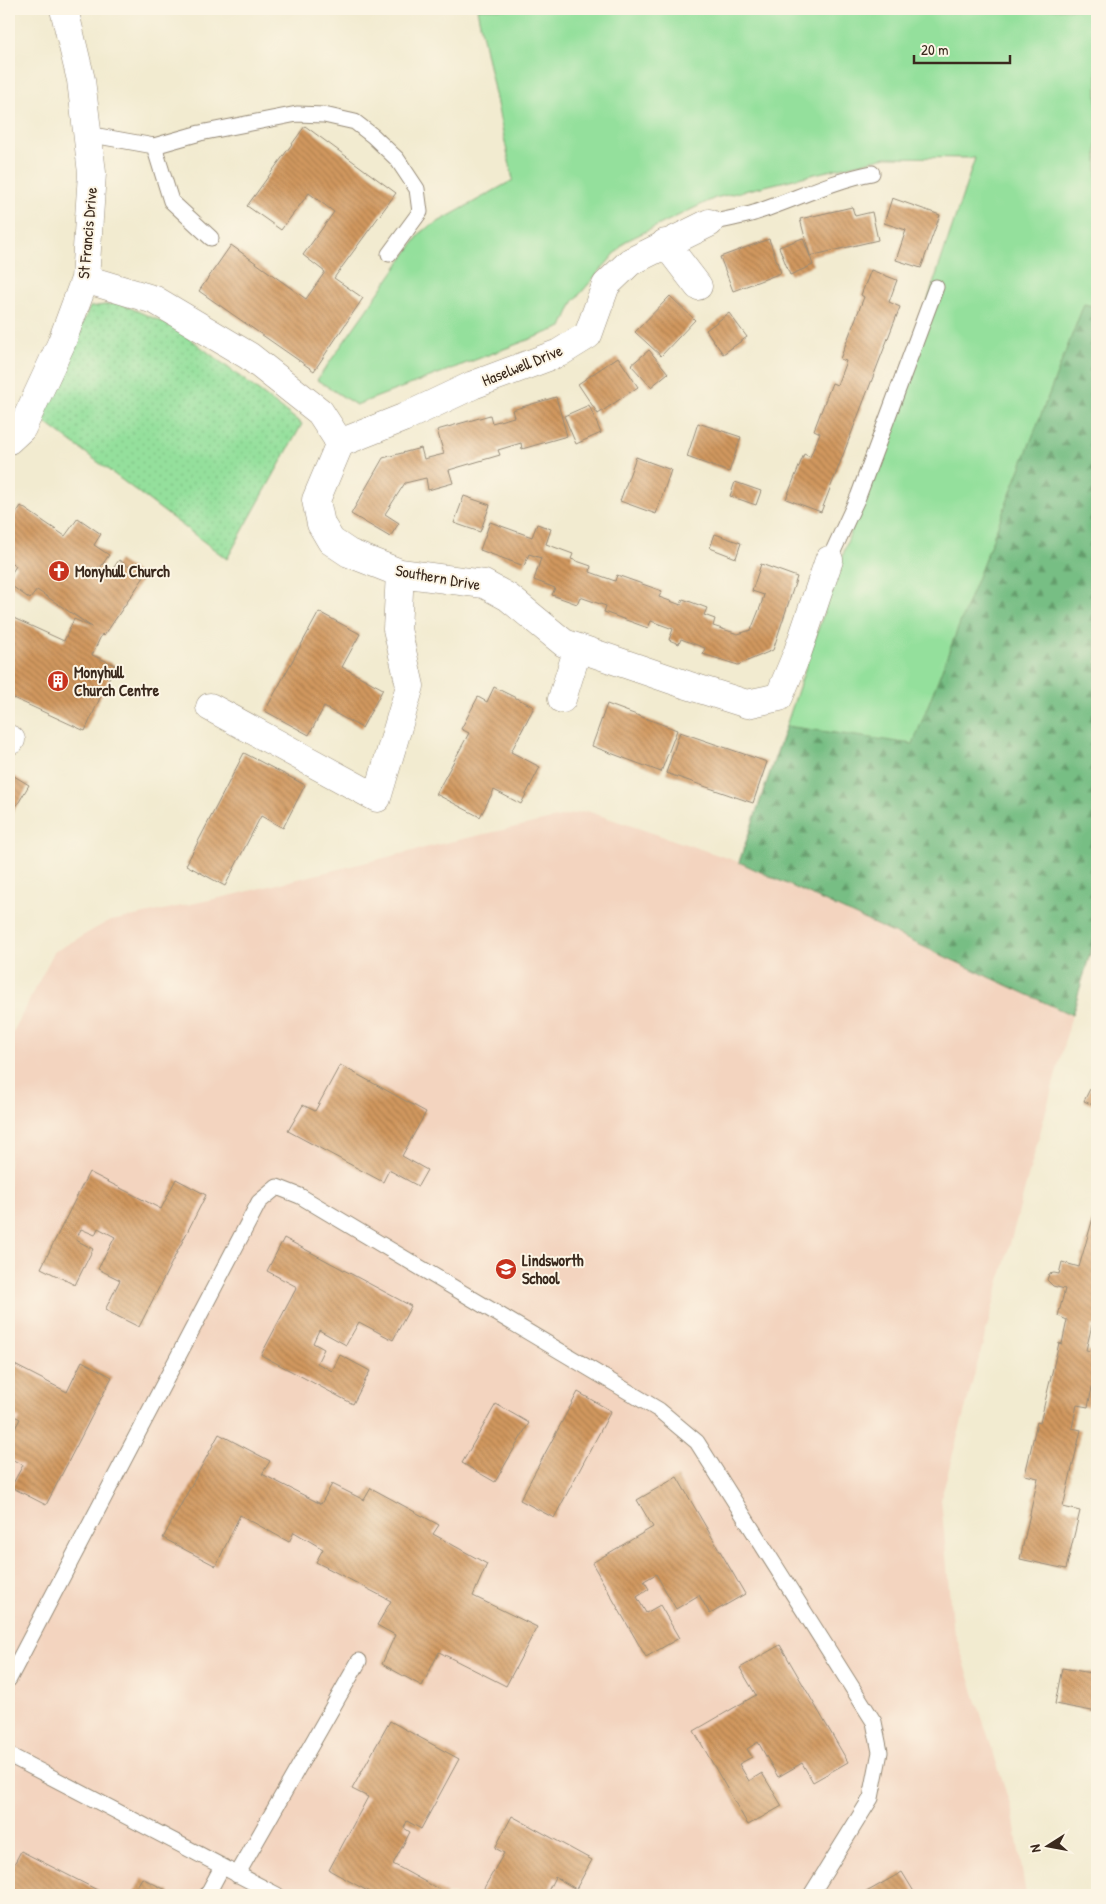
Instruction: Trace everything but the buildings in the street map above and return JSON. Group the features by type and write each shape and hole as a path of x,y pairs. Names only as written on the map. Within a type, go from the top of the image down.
{"street":[{"name":"St Francis Drive","path":"9,440 22,428 61,344 85,279 92,173 81,80 65,9"},
{"name":"Haselwell Drive","path":"340,443 403,418 473,385 559,353 588,334 606,285 630,262 665,243 709,223"},
{"path":"665,243 698,286"},
{"path":"85,279 154,300 249,356 320,412 340,443"},
{"name":"Southern Drive","path":"340,443 316,500 321,524 331,541 349,553 400,573 484,584 508,597 564,643 747,704 778,696 797,654 829,560"},
{"path":"210,707 377,798 410,686 397,630 400,573"},
{"path":"562,699 578,648"}],"lane":[{"path":"88,134 154,146 200,133 297,114 324,116 355,122 397,158 417,189 420,212 389,254"},
{"path":"154,146 171,201 211,238"},
{"path":"709,223 753,213 829,185 872,173"},
{"path":"829,560 858,497 936,287"},
{"path":"9,1679 259,1202 277,1187 300,1196 659,1410 698,1442 874,1722 880,1752 871,1798 811,1895"},
{"path":"238,1875 359,1661"},
{"path":"9,1755 222,1868 277,1895"},
{"path":"207,1895 222,1868"}],"shaded area":[{"name":"Lindsworth School","path":"587,811 739,862 1072,1015 941,1498 952,1624 1013,1814 1026,1895 9,1895 9,1040 54,952 107,922 233,895 445,843"}],"green space":[{"path":"477,9 1097,9 1097,307 1084,304 913,744 786,726 975,158 886,157 715,198 626,241 573,302 562,327 356,405 317,380 422,231 513,180"},
{"path":"119,303 176,328 302,424 227,559 38,417 90,307"},
{"path":"1084,303 1097,307 1097,930 1072,1015 739,862 786,726 913,743"}],"place":[{"name":"Monyhull Church","path":"59,571"},
{"name":"Monyhull Church Centre","path":"58,681"},
{"name":"Lindsworth School","path":"506,1269"}]}
